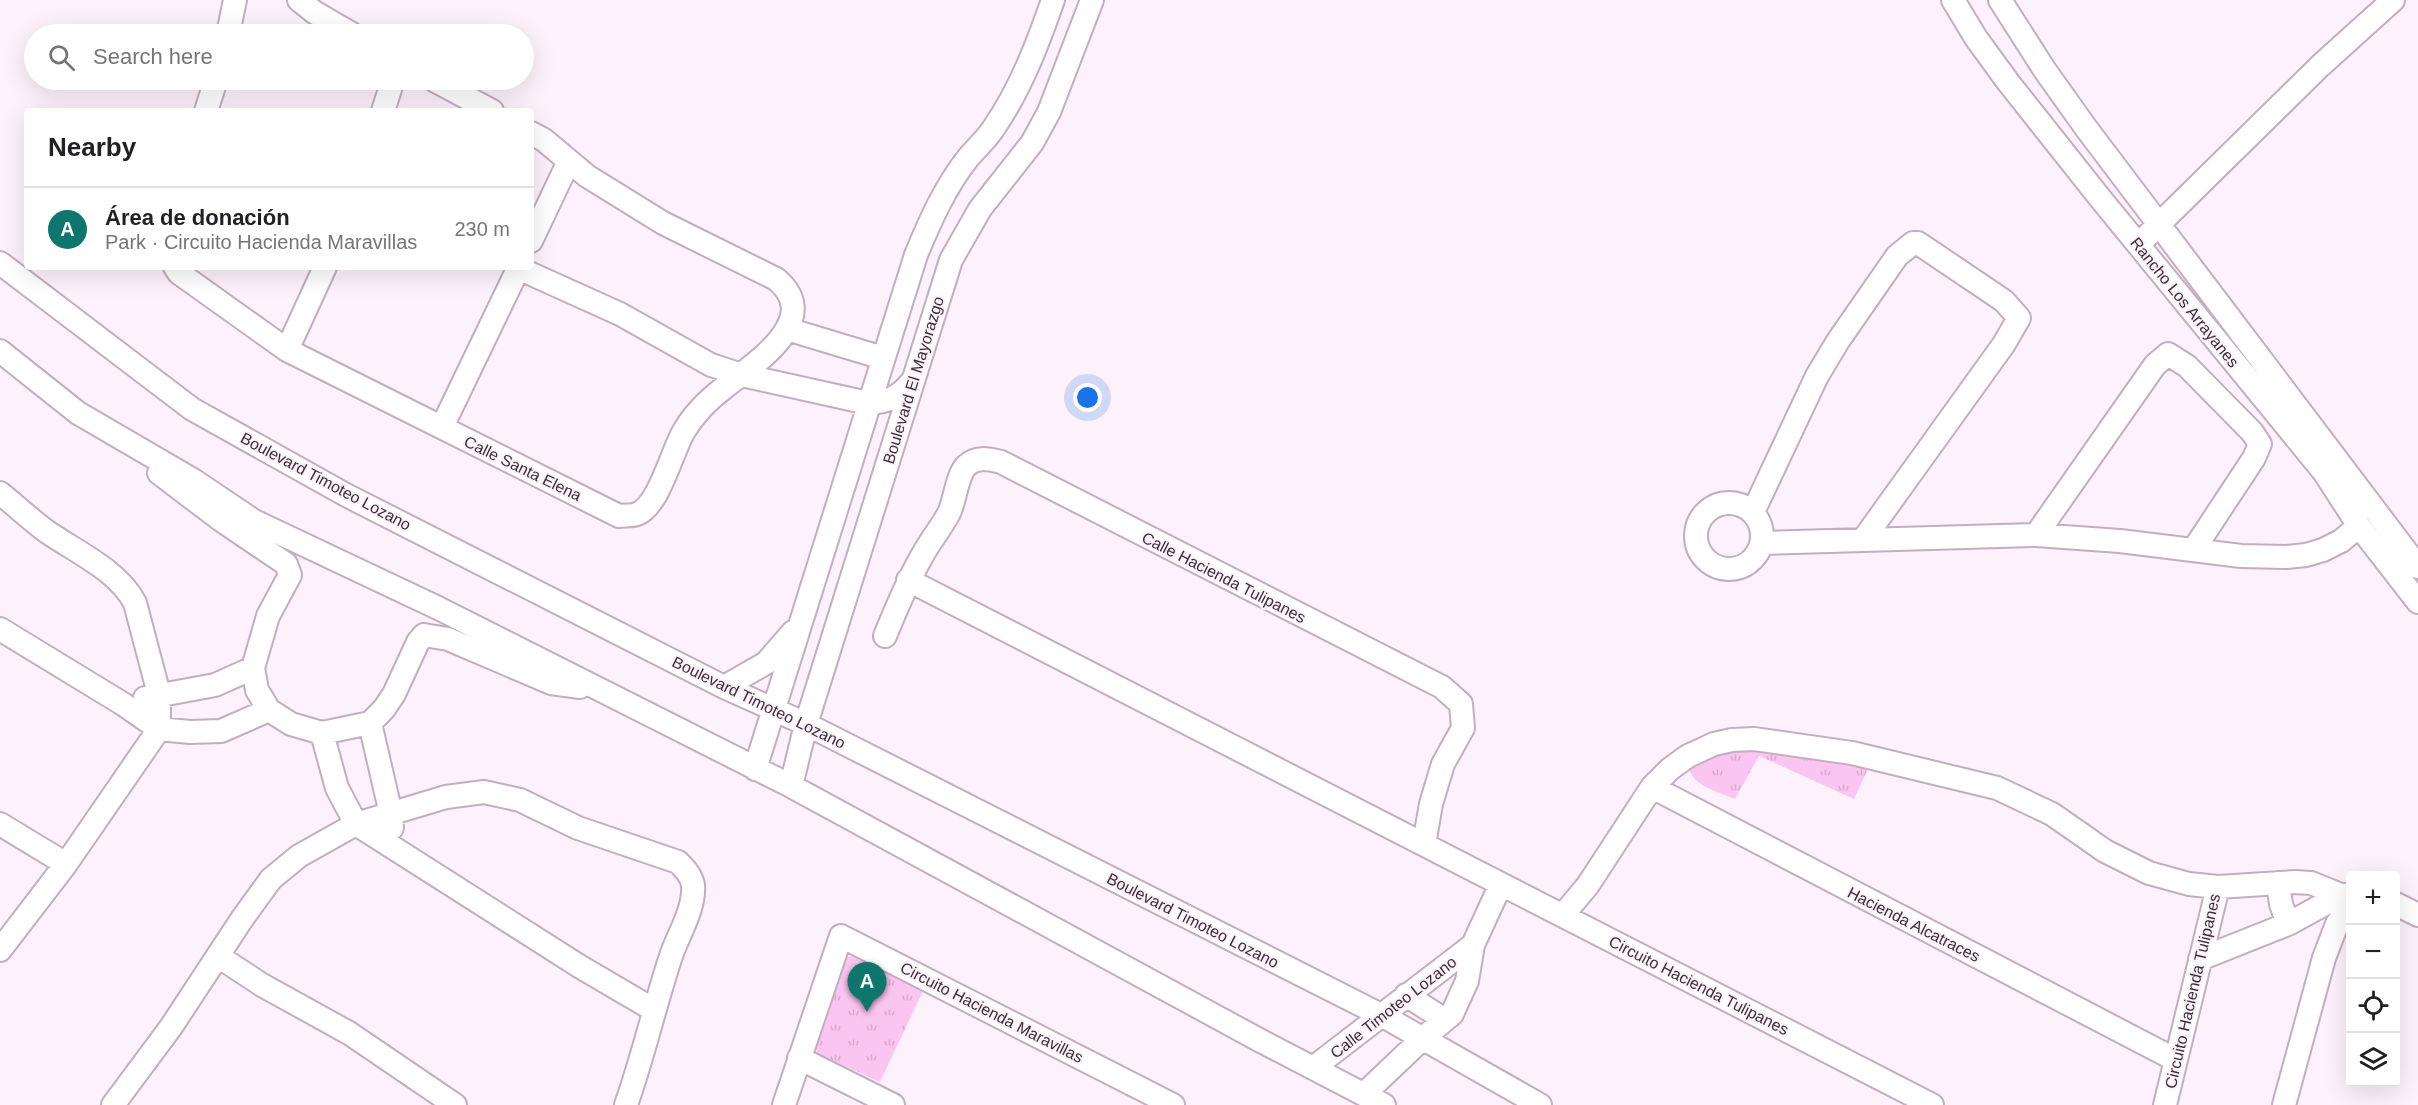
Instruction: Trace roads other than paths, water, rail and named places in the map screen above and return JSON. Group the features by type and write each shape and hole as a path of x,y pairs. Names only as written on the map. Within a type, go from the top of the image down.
{"street":[{"path":"230,24 235,0"},
{"path":"299,0 335,24"},
{"path":"755,769 868,404 928,224 949,185 968,158 994,128 1010,102 1029,62 1053,0"},
{"name":"Boulevard El Mayorazgo","path":"791,786 806,724 951,260 980,209 1032,143 1049,112 1092,0"},
{"name":"Rancho Los Arrayanes","path":"1953,0 1976,38 2008,82 2324,472 2359,526 2418,602"},
{"name":"Rancho Los Arrayanes","path":"2000,0 2044,69 2159,226 2418,567"},
{"path":"2137,244 2159,226 2320,66 2393,0"},
{"path":"207,108 213,90"},
{"path":"384,108 390,90"},
{"path":"453,90 486,108"},
{"path":"534,135 569,161 534,235"},
{"name":"Calle Santa Elena","path":"177,270 287,350 619,516 637,515 646,508 655,495 684,431 702,408 779,342 787,329 792,307 791,296 785,286 776,279 663,223 587,176 569,161"},
{"path":"1753,512 1812,386 1838,341 1897,256 1913,243 1917,243 2004,301 2019,318 2004,344 1863,540"},
{"name":"Boulevard Timoteo Lozano","path":"0,263 192,409 346,495 724,687 806,724 1383,1016 1540,1105"},
{"path":"287,350 325,270"},
{"path":"442,427 517,270"},
{"path":"522,270 620,314 711,365 742,375 868,404 877,404 893,398 913,380"},
{"path":"787,329 883,358"},
{"path":"0,351 78,413 193,480 254,521 438,608 791,786 1250,1036 1384,1105"},
{"path":"2036,535 2155,365 2168,354 2187,366 2252,432 2260,444 2254,458 2194,549"},
{"path":"140,448 156,471 164,478 286,564 290,575 268,616 253,668 257,690 268,710 291,724 322,734 370,723 384,710 394,694 418,642 424,635 448,639 551,683 595,688"},
{"name":"Calle Hacienda Tulipanes","path":"885,636 908,580 948,514 961,473 975,460 986,459 1000,462 1431,681 1442,687 1461,704 1463,728 1443,764 1431,804 1424,844"},
{"path":"0,493 44,529 114,577 128,590 135,603 159,694 159,729 66,864 0,950"},
{"path":"1735,503 1744,506 1753,512 1762,526 1762,543 1752,561 1733,569 1723,568 1705,559 1696,540 1700,520 1714,506 1735,503"},
{"path":"1762,543 2036,535 2194,549 2249,557 2306,555 2341,540 2359,526"},
{"path":"908,580 1501,884"},
{"path":"724,687 766,663 798,626"},
{"path":"0,629 123,704 159,729 190,732 221,731 268,710"},
{"path":"123,704 159,694 215,685 253,668"},
{"path":"370,723 392,814 393,847"},
{"path":"322,734 337,788 356,824 579,966 654,1010"},
{"name":"Circuito Hacienda Tulipanes","path":"1563,915 1588,885 1652,787 1670,769 1688,756 1714,744 1754,739 1786,742 1852,753 1997,788 2052,814 2105,851 2149,873 2189,884 2218,887 2165,1105"},
{"name":"Hacienda Alcatraces","path":"1652,787 2176,1060"},
{"path":"118,1103 271,879 298,856 356,824 446,797 484,792 520,800 578,828 678,862 688,872 693,884 692,900 670,956 638,1072 626,1105"},
{"path":"0,824 66,864"},
{"path":"2278,883 2281,904 2288,924"},
{"path":"2218,887 2311,883 2346,898"},
{"name":"Calle Timoteo Lozano","path":"1364,1094 1452,1014 1461,998 1471,963 1473,945 1501,884"},
{"name":"Circuito Hacienda Tulipanes","path":"1501,884 1932,1105"},
{"path":"2200,959 2346,898"},
{"path":"2284,1105 2324,958 2346,901"},
{"path":"2400,906 2418,915"},
{"name":"Circuito Hacienda Maravillas","path":"784,1105 841,936 1173,1105"},
{"name":"Calle Timoteo Lozano","path":"1313,1068 1473,945"},
{"path":"218,956 262,984 349,1033 455,1105"},
{"path":"1406,995 1445,1020"},
{"path":"799,1058 893,1105"}],"place":[{"name":"Área de donación","path":"867,1012"}]}
